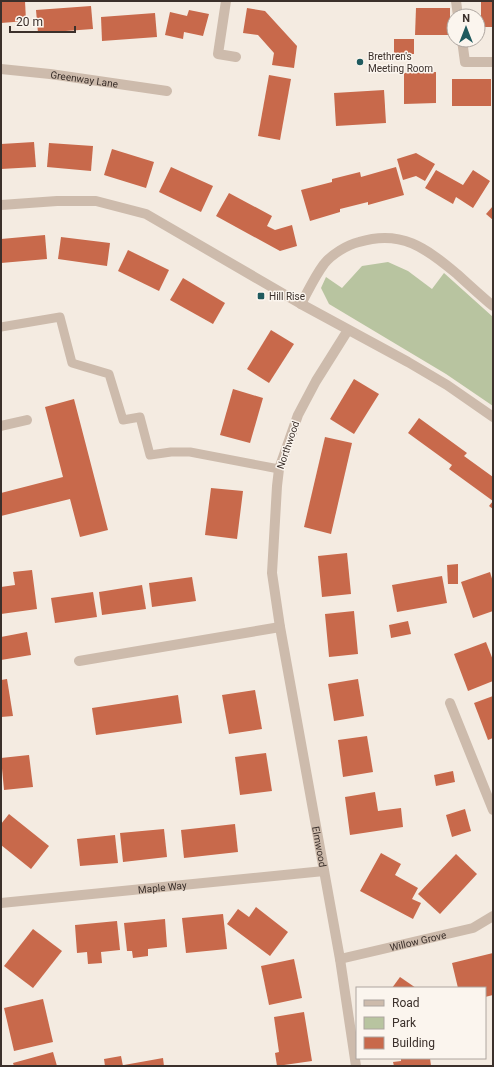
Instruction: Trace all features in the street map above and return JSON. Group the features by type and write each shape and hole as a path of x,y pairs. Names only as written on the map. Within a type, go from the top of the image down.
{"street":[{"path":"226,1 218,54 236,57"},
{"path":"463,48 465,62 493,62"},
{"name":"Greenway Lane","path":"1,69 50,74 167,91"},
{"path":"1,205 57,201 96,201 146,214 301,304 421,369 470,400 493,417"},
{"path":"301,304 324,264 337,252 353,243 383,237 408,241 436,256 493,306"},
{"name":"Northwood","path":"272,573 279,469 298,415 316,380 348,330"},
{"path":"1,426 27,420"},
{"name":"Elmwood","path":"272,573 280,628 340,959 356,1066"},
{"path":"79,661 280,628"},
{"path":"450,703 493,810"},
{"name":"Maple Way","path":"1,903 324,871"},
{"name":"Willow Grove","path":"340,959 467,930 483,923 493,916"}],"lane":[{"path":"1,327 60,317 72,363 110,374 123,420 140,417 150,455 171,452 190,452 279,469"}],"green space":[{"path":"388,262 408,271 432,289 444,273 493,317 493,406 446,374 329,304 321,288 326,277 342,288 362,266"}],"building":[{"path":"1,1 25,1 26,21 1,23"},
{"path":"481,1 493,1 493,27 486,27 486,8 481,8"},
{"path":"91,6 93,29 38,33 36,10"},
{"path":"247,8 265,11 297,46 294,68 272,65 274,53 258,35 243,33"},
{"path":"416,8 446,8 446,35 415,35"},
{"path":"189,10 209,14 203,36 184,32 183,39 165,35 170,12 187,16"},
{"path":"155,13 157,37 102,41 101,17"},
{"path":"394,39 414,39 414,54 394,54"},
{"path":"436,72 436,103 404,104 404,73"},
{"path":"269,75 291,79 280,140 258,136"},
{"path":"452,79 491,79 491,106 452,106"},
{"path":"384,90 386,123 336,126 334,93"},
{"path":"34,142 36,167 1,169 1,144"},
{"path":"49,143 93,146 91,171 47,167"},
{"path":"112,149 154,162 146,188 104,175"},
{"path":"416,153 435,164 425,181 416,176 403,180 397,159"},
{"path":"171,167 213,186 201,212 159,192"},
{"path":"396,167 404,195 368,205 368,202 340,209 340,212 310,221 301,190 332,182 332,179 360,172 361,177"},
{"path":"436,170 463,185 473,170 490,181 473,208 456,197 453,204 425,188"},
{"path":"229,193 272,216 267,226 275,230 292,225 297,246 280,251 216,216"},
{"path":"493,206 493,220 486,214"},
{"path":"45,235 47,259 1,263 1,239"},
{"path":"61,237 110,243 107,266 58,259"},
{"path":"128,250 169,270 159,291 118,271"},
{"path":"183,278 225,303 213,324 170,300"},
{"path":"271,330 294,344 269,383 247,369"},
{"path":"354,379 379,394 354,434 330,419"},
{"path":"233,389 263,398 250,443 220,435"},
{"path":"74,399 108,530 80,537 70,499 1,516 1,493 63,477 45,407"},
{"path":"419,418 467,453 464,456 493,477 493,501 449,469 452,465 408,433"},
{"path":"325,437 352,443 331,534 304,527"},
{"path":"211,488 243,491 237,539 205,535"},
{"path":"493,501 493,509 489,506"},
{"path":"347,553 351,594 322,597 318,556"},
{"path":"458,564 458,584 448,584 447,565"},
{"path":"32,570 37,609 1,614 1,587 15,585 13,572"},
{"path":"490,572 493,582 493,611 473,618 461,582"},
{"path":"442,576 447,603 397,612 392,585"},
{"path":"192,577 196,601 152,607 149,583"},
{"path":"142,585 146,609 102,615 99,592"},
{"path":"93,592 97,617 55,623 51,598"},
{"path":"354,611 358,654 329,657 325,614"},
{"path":"408,621 411,634 391,638 389,625"},
{"path":"27,632 31,655 1,660 1,637"},
{"path":"486,642 493,660 493,681 468,691 454,654"},
{"path":"7,679 13,716 1,717 1,680"},
{"path":"358,679 364,716 334,721 328,684"},
{"path":"255,690 262,729 229,734 222,695"},
{"path":"178,695 182,723 96,735 92,708"},
{"path":"493,696 493,738 488,740 474,703"},
{"path":"367,736 373,772 343,777 338,740"},
{"path":"266,753 272,791 240,795 235,757"},
{"path":"29,755 33,787 4,790 1,758"},
{"path":"453,771 455,782 436,786 434,775"},
{"path":"375,792 378,811 401,808 403,827 350,835 345,797"},
{"path":"465,809 471,831 452,837 446,815"},
{"path":"9,814 49,846 31,869 1,845 1,824"},
{"path":"235,824 238,852 184,858 181,830"},
{"path":"164,829 167,857 123,862 120,833"},
{"path":"115,835 118,863 80,866 77,839"},
{"path":"381,853 401,864 395,875 418,888 412,899 421,903 413,919 360,891"},
{"path":"456,854 477,874 440,914 418,894"},
{"path":"256,907 288,932 270,956 227,924 238,909 249,917"},
{"path":"223,914 227,949 186,953 182,918"},
{"path":"165,919 167,947 148,949 148,956 133,958 132,951 127,951 124,923"},
{"path":"117,921 120,950 101,952 102,963 88,964 87,952 77,953 75,925"},
{"path":"33,929 62,951 33,988 4,966"},
{"path":"493,953 493,995 486,997 486,987 458,987 452,963"},
{"path":"294,959 302,998 269,1005 261,966"},
{"path":"400,977 415,987 393,987"},
{"path":"43,999 53,1042 14,1051 4,1008"},
{"path":"304,1012 312,1061 277,1066 275,1053 279,1052 274,1017"},
{"path":"53,1052 57,1066 14,1066 13,1063"},
{"path":"121,1056 123,1066 105,1066 104,1059"},
{"path":"163,1058 164,1066 124,1066 124,1065"},
{"path":"401,1059 430,1059 431,1066 394,1066 393,1062 401,1061"}],"place":[{"name":"Brethren's Meeting Room","path":"360,62"},
{"name":"Hill Rise","path":"261,296"}]}
